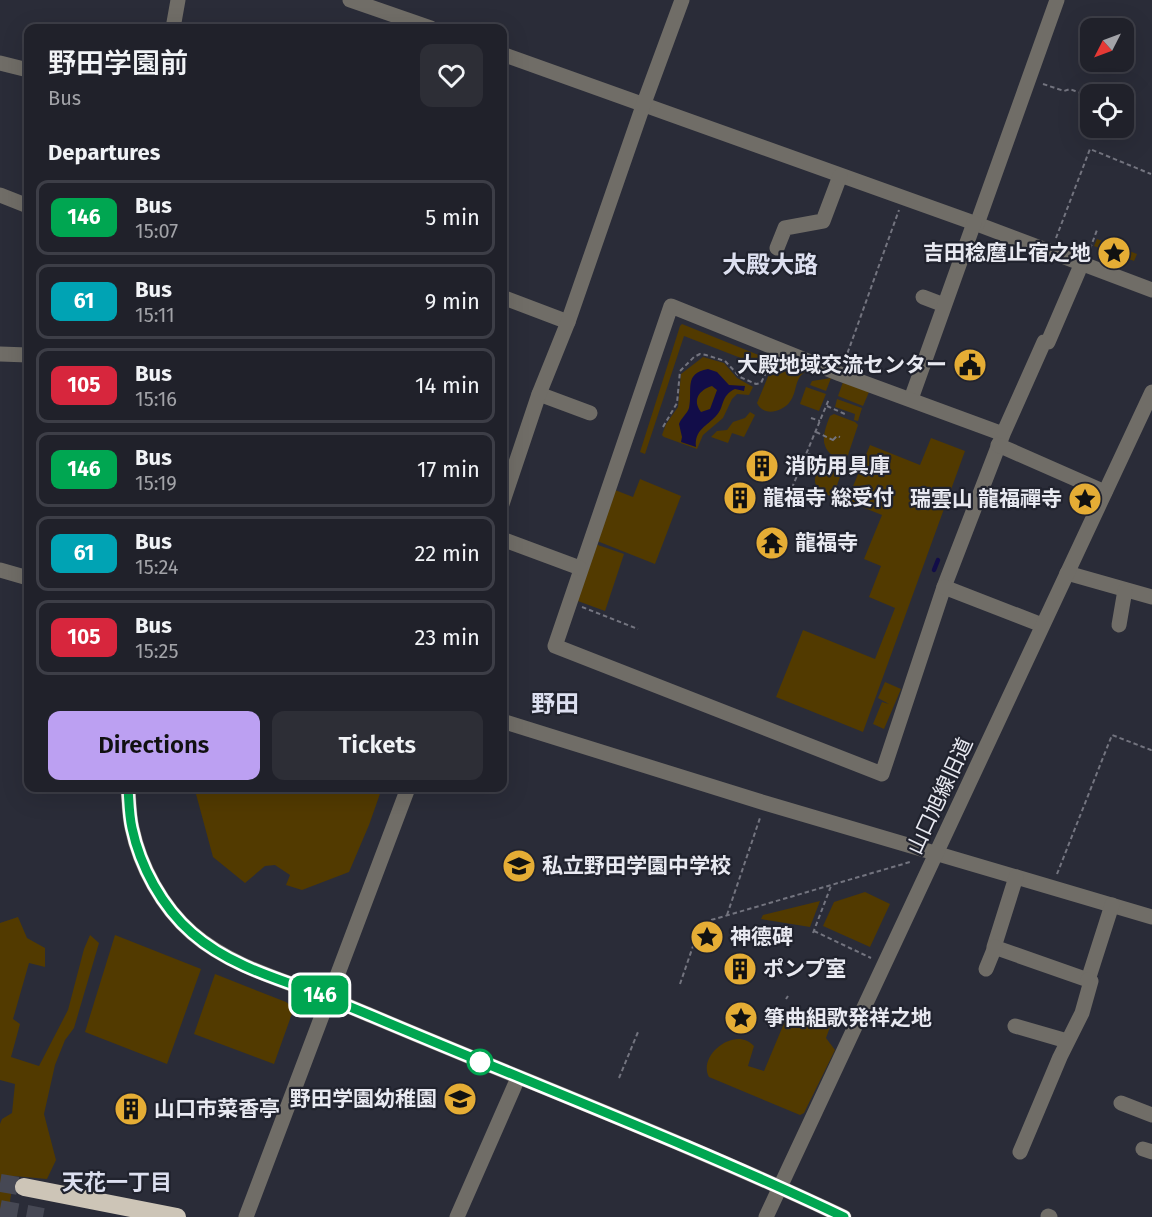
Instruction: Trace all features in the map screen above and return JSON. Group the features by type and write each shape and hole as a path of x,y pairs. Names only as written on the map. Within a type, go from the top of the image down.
{"highway":[{"path":"24,1187 177,1217"}],"street":[{"path":"174,24 178,0"},
{"path":"507,489 539,394 568,322 682,0"},
{"path":"911,399 1057,0"},
{"path":"359,2 420,24"},
{"path":"507,56 1051,251 1085,257 1152,290"},
{"path":"0,63 24,69"},
{"path":"777,248 785,228 824,221 840,176"},
{"path":"0,195 24,204"},
{"path":"1085,257 1064,309 1048,342 1044,342 1000,440 944,587 882,774 555,646 671,306 840,374 911,399 1000,440 1105,492"},
{"path":"923,297 944,305"},
{"path":"507,299 568,322"},
{"path":"0,354 24,356"},
{"name":"山口旭線旧道","path":"766,1217 1152,392"},
{"path":"539,394 590,413"},
{"path":"507,541 580,568"},
{"path":"0,570 24,577"},
{"path":"1067,573 1152,597"},
{"path":"944,587 1042,625"},
{"path":"1119,624 1125,590"},
{"path":"507,723 765,803 1152,917"},
{"path":"128,792 131,827 142,862 171,909 191,932 218,953 270,977 328,998 781,1187 844,1217"},
{"path":"246,1217 406,792"},
{"path":"986,969 1016,877"},
{"path":"1088,980 1112,905"},
{"path":"995,947 1091,981 1082,1013 1020,1152"},
{"path":"1015,1026 1068,1041"},
{"path":"457,1217 518,1078"},
{"path":"1121,1103 1152,1115"}],"path":[{"path":"1029,80 1064,91 1070,88 1080,92"},
{"path":"1051,251 1090,149 1151,174"},
{"path":"840,374 902,199"},
{"path":"1085,257 1097,230"},
{"path":"663,427 675,408 680,371 694,357 700,354 725,361 740,377 760,384 777,348"},
{"path":"789,495 829,399"},
{"path":"826,406 847,415"},
{"path":"811,418 820,421"},
{"path":"816,432 834,441 837,436 840,437"},
{"path":"803,450 822,459"},
{"path":"569,602 638,629"},
{"path":"1053,888 1112,735 1151,750 1152,747"},
{"path":"727,915 765,803"},
{"path":"680,984 701,923 935,854"},
{"path":"831,886 813,932 884,964"},
{"path":"619,1078 638,1032"}],"shaded area":[{"path":"1097,239 1137,254 1134,261 1094,246"},
{"path":"682,324 768,359 764,367 684,336 645,454 640,452"},
{"path":"777,355 816,369 803,374 797,382 789,403 772,412 763,410 757,403"},
{"path":"703,357 724,363 737,378 753,387 749,395 737,394 732,399 723,418 703,435 697,449 662,435 666,424 678,407 681,374"},
{"path":"708,369 717,372 729,385 745,386 744,391 735,389 727,395 719,413 699,432 696,447 681,442 679,424 689,408 692,379 700,371","holes":["712,386 717,390 710,409 701,412 697,403 700,393"]},
{"path":"831,378 826,391 810,385 812,381"},
{"path":"843,382 869,392 863,406 838,396"},
{"path":"806,387 826,394 819,411 800,404"},
{"path":"837,399 862,408 858,421 854,420 855,414 835,407"},
{"path":"750,412 755,415 744,437 732,433 728,443 711,437 717,431 727,430 733,422 745,418"},
{"path":"834,414 858,425 844,462 830,453 824,443 827,424 830,416"},
{"path":"931,438 965,451 863,732 776,697 803,630 875,659 895,608 869,597 881,566 864,559 882,515 847,501 870,445 920,465"},
{"path":"834,460 843,468 834,494 830,496 818,488 815,478 821,468"},
{"path":"640,479 681,496 655,564 597,541 615,490 633,497"},
{"path":"595,544 624,554 605,611 575,600"},
{"path":"885,682 901,689 884,729 873,724 882,702 889,704 878,698"},
{"path":"201,792 381,792 349,872 302,890 286,885 290,875 275,865 265,866 245,883 213,857 196,794"},
{"path":"865,892 890,904 870,947 823,926 834,902"},
{"path":"820,901 810,927 761,919 763,915"},
{"path":"18,917 27,938 45,948 45,967 29,963 13,1019 20,1024 11,1057 39,1066 68,1010 84,949 90,935 99,943 74,1028 65,1040 55,1065 44,1114 56,1160 47,1179 14,1176 10,1201 17,1217 0,1217 0,1124 2,1119 12,1113 15,1084 0,1080 0,923"},
{"path":"115,935 201,969 167,1064 85,1032"},
{"path":"215,974 286,1002 294,1008 274,1064 194,1034"},
{"path":"794,1006 828,1024 830,1027 826,1038 835,1050 804,1113 800,1115 709,1077 708,1060 713,1052 720,1045 738,1039 746,1040 754,1046 748,1066 764,1071 790,1009"}],"waterway":[{"path":"934,570 938,560"}],"tunnel":[{"path":"0,1183 24,1187"},
{"path":"0,1209 43,1217"}],"bus line":[{"name":"146","path":"128,792 131,827 142,862 171,909 191,932 218,953 270,977 328,998 707,1155 844,1217"}],"place":[{"name":"吉田稔麿止宿之地","path":"1114,253"},
{"name":"大殿地域交流センター","path":"970,365"},
{"name":"消防用具庫","path":"762,466"},
{"name":"龍福寺 総受付","path":"740,498"},
{"name":"瑞雲山 龍福禪寺","path":"1085,499"},
{"name":"龍福寺","path":"772,543"},
{"name":"私立野田学園中学校","path":"519,866"},
{"name":"神德碑","path":"707,937"},
{"name":"ポンプ室","path":"740,969"},
{"name":"箏曲組歌発祥之地","path":"741,1018"},
{"name":"野田学園幼稚園","path":"460,1099"},
{"name":"山口市菜香亭","path":"131,1109"}],"district":[{"name":"大殿大路","path":"770,265"},
{"name":"野田","path":"555,704"},
{"name":"天花一丁目","path":"117,1182"}]}
